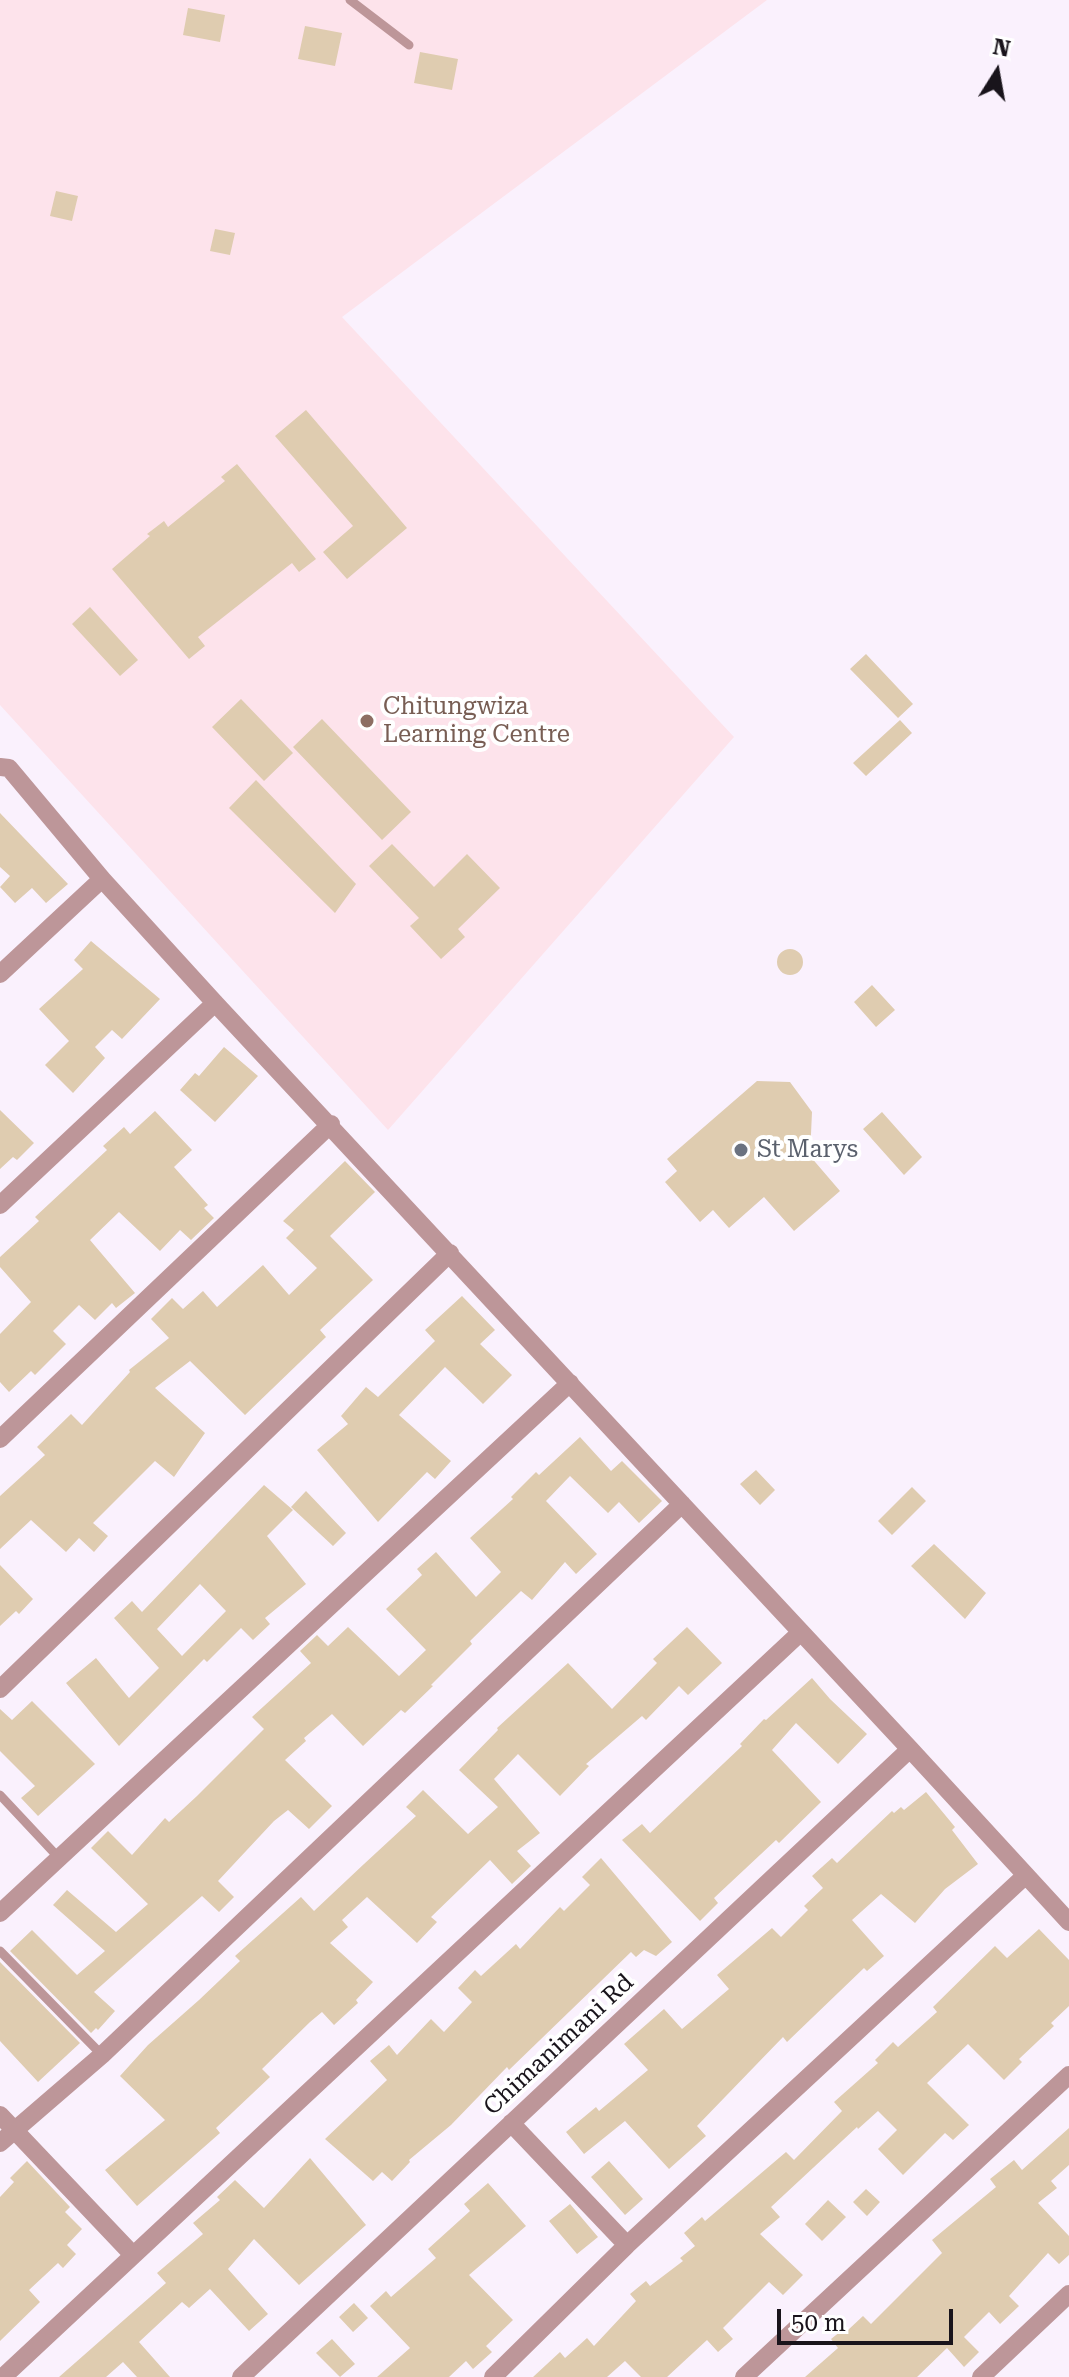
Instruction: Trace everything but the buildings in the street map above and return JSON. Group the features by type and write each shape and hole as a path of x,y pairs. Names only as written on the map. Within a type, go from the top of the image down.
{"street":[{"path":"0,767 9,768 102,879 215,1003 331,1124 1069,1922"},
{"path":"0,974 102,879"},
{"path":"0,1205 215,1003"},
{"path":"0,1439 331,1124"},
{"path":"0,1689 450,1253"},
{"path":"0,1913 570,1383"},
{"path":"7,2136 102,2055 682,1504"},
{"path":"3,2377 801,1632"},
{"name":"Chimanimani Rd","path":"249,2375 511,2123 910,1749"},
{"path":"493,2377 627,2245 1026,1875"},
{"path":"744,2377 1069,2075"},
{"path":"0,2115 7,2136 133,2255"},
{"path":"511,2123 627,2245"},
{"path":"981,2377 1069,2294"}],"lane":[{"path":"350,0 409,45"},
{"path":"0,1795 59,1858"},
{"path":"0,1951 102,2055"}],"shaded area":[{"path":"0,0 767,0 342,317 734,737 388,1130 0,705"}],"place":[{"name":"Chitungwiza Learning Centre","path":"367,721"},
{"name":"St Marys","path":"741,1150"}]}
